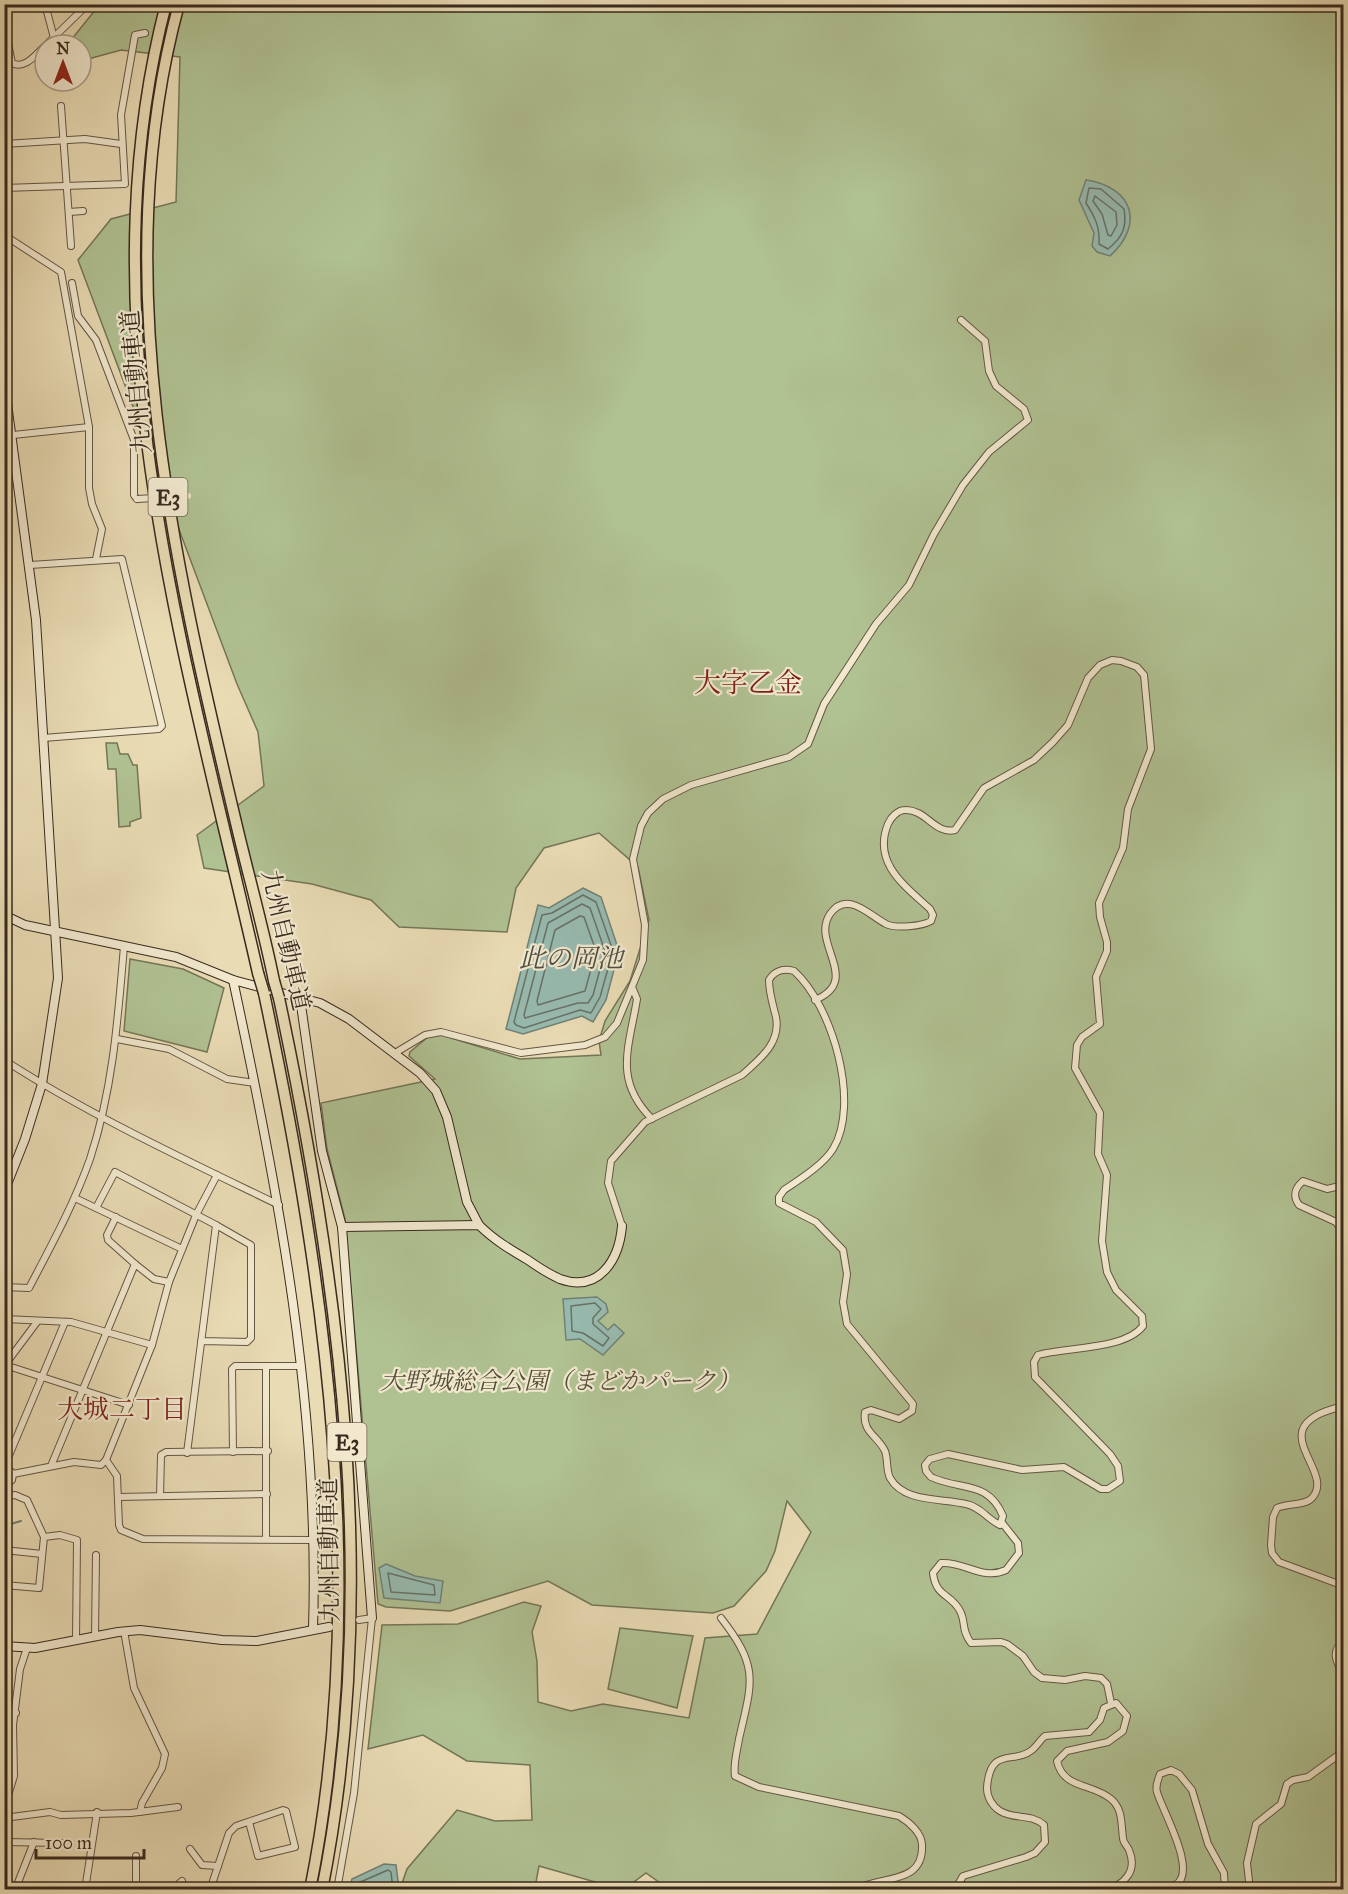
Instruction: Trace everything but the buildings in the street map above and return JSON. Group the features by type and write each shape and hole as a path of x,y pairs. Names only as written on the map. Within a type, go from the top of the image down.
{"highway":[{"name":"九州自動車道","path":"166,4 148,86 138,182 136,294 142,386 176,620 264,993 285,1093 313,1253 328,1376 336,1470 339,1631 336,1707 310,1890"},
{"name":"九州自動車道","path":"179,4 162,87 151,183 149,294 156,395 171,514 187,600 279,998 325,1251 342,1385 351,1501 353,1568 347,1729 337,1812 322,1890"}],"street":[{"path":"45,4 53,33"},
{"path":"59,33 88,4"},
{"path":"4,24 12,63 16,66 24,65 33,56"},
{"path":"4,188 125,184 121,115 135,35 145,33"},
{"path":"61,106 71,246"},
{"path":"4,144 85,139 121,144"},
{"path":"69,212 83,211"},
{"path":"4,235 62,272 89,427 92,504 102,529 96,559"},
{"path":"72,283 78,316 96,340 134,440 136,449 134,495 136,499 188,496"},
{"path":"395,1053 425,1035 441,1032 521,1053 596,1042 605,1037 617,1023 643,960 645,940 643,906 633,859 641,826 648,813 663,799 692,785 789,757 808,744 824,704 876,624 909,585 934,534 963,485 989,452 1028,420 1029,415 1024,409 996,386 989,371 985,341 961,320"},
{"path":"4,381 9,435 30,565 57,932 58,978 42,1084 25,1139 4,1191"},
{"path":"9,435 89,427"},
{"path":"30,565 120,557 123,561 162,728 43,738"},
{"path":"815,1000 830,994 834,986 835,973 827,924 830,915 841,906 850,903 859,906 888,925 926,924 931,921 933,915 930,909 888,867 885,840 889,821 894,815 901,811 913,811 944,831 955,830 984,788 1034,760 1068,725 1088,678 1100,664 1112,660 1137,667 1144,675 1151,749 1128,809 1123,849 1099,903 1100,917 1107,942 1107,951 1096,977 1100,1024 1082,1037 1075,1058 1075,1068 1100,1113 1098,1154 1107,1175 1102,1241 1107,1272 1116,1290 1142,1316 1143,1326 1131,1336 1073,1351 1038,1355 1033,1370 1035,1377 1045,1384 1110,1454 1121,1477 1114,1486 1101,1489 1078,1473 1064,1467 1022,1470 948,1454 930,1459 925,1465 931,1477 984,1491 993,1498 1003,1516 1003,1524"},
{"path":"4,938 7,917 57,932 176,957 233,980 300,998 341,1014 395,1053 428,1081 442,1104 467,1202 480,1225 497,1241 551,1275 584,1282 596,1277 607,1267 618,1250 622,1227 612,1202 608,1172 611,1161 645,1122 742,1075 774,1042 776,1020 769,980 772,974 788,969 794,970 815,1000 838,1056 844,1114 840,1134 832,1150 784,1190 779,1197 779,1203 816,1222 843,1250 847,1274 843,1302 844,1318 852,1332 913,1404 912,1411 899,1419 871,1410 865,1412 866,1427 870,1436 885,1452 889,1477 900,1489 920,1497 967,1504 982,1509 992,1521 1003,1524 1018,1543 1019,1553 1006,1570 988,1574 957,1564 941,1563 933,1573 937,1590 959,1609 963,1631 971,1643 1001,1642 1007,1644 1023,1656 1034,1672 1042,1678 1065,1680 1085,1676 1101,1678 1107,1684 1111,1703"},
{"path":"4,1287 29,1288 75,1198 90,1158 102,1116 117,1039 124,946"},
{"path":"233,980 279,1205 301,1366 311,1474 313,1629"},
{"path":"632,987 637,999 627,1080 637,1104 652,1119"},
{"path":"300,998 322,1151 342,1227 372,1617 354,1792 337,1890"},
{"path":"117,1039 169,1049 227,1079 255,1083"},
{"path":"4,1060 42,1084 102,1116 279,1205"},
{"path":"96,1208 115,1172 251,1245 251,1338 247,1342 201,1341"},
{"path":"13,1473 74,1462 101,1465 106,1460 152,1345 169,1282 196,1215 217,1175"},
{"path":"1344,1185 1327,1189 1303,1180 1295,1193 1299,1204 1336,1222 1344,1234"},
{"path":"75,1198 182,1249"},
{"path":"116,1217 107,1235 108,1239 154,1279 169,1282"},
{"path":"187,1453 216,1225"},
{"path":"342,1227 480,1225"},
{"path":"51,1466 135,1264"},
{"path":"4,1319 65,1322 152,1345"},
{"path":"37,1322 5,1366 129,1404"},
{"path":"4,1485 12,1480 13,1473 5,1464 44,1379 65,1322"},
{"path":"233,1452 232,1369 235,1366 301,1366"},
{"path":"266,1366 268,1451 266,1539"},
{"path":"1344,1406 1314,1415 1305,1425 1303,1449 1317,1475 1317,1487 1313,1497 1306,1502 1277,1508 1273,1517 1271,1545 1272,1553 1279,1562 1344,1586"},
{"path":"160,1496 161,1455 166,1452 268,1451"},
{"path":"106,1460 117,1476 121,1530 143,1539 313,1540"},
{"path":"118,1497 267,1494"},
{"path":"4,1497 15,1495 27,1500 44,1537 39,1588 4,1585"},
{"path":"44,1537 60,1536 77,1540 76,1642"},
{"path":"4,1550 42,1554"},
{"path":"95,1637 96,1555"},
{"path":"359,1620 372,1617"},
{"path":"721,1618 742,1646 750,1668 751,1684 736,1756 735,1776 759,1786 899,1816 915,1829 922,1842 921,1856 916,1868 904,1877 861,1886 854,1890"},
{"path":"4,1646 27,1648 140,1630 241,1641 329,1627"},
{"path":"124,1631 134,1688 165,1754 162,1768 142,1803 140,1812"},
{"path":"1344,1641 1336,1649 1335,1657 1344,1673"},
{"path":"4,1808 14,1776 13,1725 20,1669 27,1648"},
{"path":"955,1890 963,1876 1035,1853 1045,1842 1044,1825 1037,1819 1009,1815 992,1804 987,1794 988,1775 997,1762 1032,1750 1045,1736 1089,1732 1100,1720 1104,1708 1111,1703 1116,1703 1127,1716 1124,1731 1108,1742 1067,1750 1057,1761 1064,1778 1096,1790 1119,1808 1123,1840 1130,1850 1132,1866 1128,1878 1119,1886 1104,1890"},
{"path":"4,1711 16,1713"},
{"path":"1250,1890 1246,1863 1256,1824 1281,1803 1287,1784 1308,1777 1344,1751"},
{"path":"1148,1890 1176,1885 1182,1880 1184,1871 1174,1832 1156,1791 1160,1774 1171,1770 1179,1774 1197,1801 1208,1844 1224,1873 1225,1890"},
{"path":"4,1818 50,1812 61,1815 140,1812 178,1807"},
{"path":"210,1890 232,1829 249,1822 286,1811 295,1847 258,1856 249,1822"},
{"path":"85,1890 85,1877 91,1863 97,1812"},
{"path":"4,1842 63,1843"},
{"path":"15,1890 34,1842"},
{"path":"190,1849 202,1865 218,1866"},
{"path":"136,1856 136,1890"},
{"path":"172,1890 182,1881"}],"green space":[{"name":"大野城総合公園（まどかパーク）","path":"100,4 1343,5 1343,1889 670,1890 646,1873 623,1890 539,1866 536,1882 542,1889 400,1889 407,1869 457,1810 495,1821 532,1820 530,1765 467,1761 423,1735 368,1749 382,1625 458,1624 524,1602 541,1606 532,1632 537,1661 538,1702 571,1711 603,1704 689,1718 705,1638 757,1634 811,1532 787,1501 775,1551 766,1571 734,1606 713,1613 592,1605 548,1581 450,1611 386,1607 378,1604 345,1219 327,1149 321,1103 435,1079 409,1056 410,1052 428,1037 441,1035 520,1059 601,1055 599,1041 605,1021 630,981 649,920 638,867 599,833 544,848 516,888 507,932 399,927 371,900 312,884 204,868 197,835 264,786 258,732 237,684 78,260 111,219 176,202 180,57 121,50 93,58 93,33 77,33"},
{"path":"106,743 117,743 120,754 128,754 133,765 137,765 141,818 130,822 130,826 119,827 116,769 108,769"},
{"path":"130,959 183,969 224,988 207,1052 124,1031"},
{"path":"620,1628 693,1636 677,1708 608,1689"}],"water":[{"path":"1086,180 1114,190 1129,209 1128,232 1110,256 1097,252 1092,246 1094,233 1079,200"},
{"name":"此の岡池","path":"583,888 601,897 619,951 606,1000 593,1022 582,1016 523,1034 506,1029 538,905 549,908"},
{"path":"597,1297 606,1304 608,1312 598,1321 608,1330 614,1324 624,1333 603,1355 580,1339 566,1340 563,1299"},
{"path":"386,1564 415,1576 443,1581 440,1603 384,1598 379,1568"},
{"path":"384,1864 396,1865 399,1889 349,1889 352,1879"}],"waterway":[{"path":"4,1526 21,1521"}],"district":[{"name":"大字乙金","path":"748,682"},
{"name":"大城二丁目","path":"122,1409"}]}
